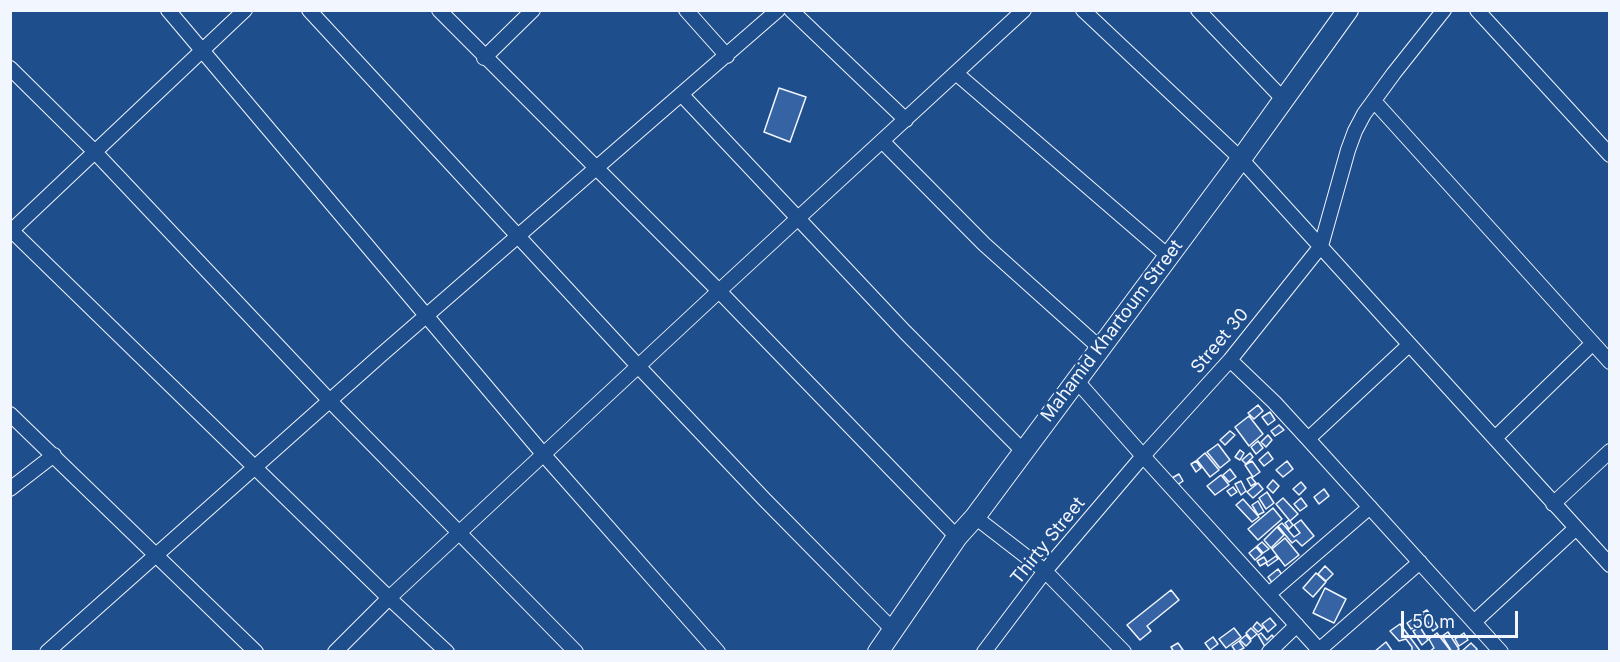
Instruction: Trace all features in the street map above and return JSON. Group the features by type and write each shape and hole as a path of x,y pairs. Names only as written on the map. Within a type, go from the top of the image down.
{"street":[{"path":"168,10 544,455 718,651"},
{"path":"245,10 203,52 11,230 389,598 447,651"},
{"path":"309,10 638,366 893,630"},
{"path":"439,10 484,58 719,291 957,537"},
{"path":"484,58 533,10"},
{"path":"686,10 727,56"},
{"path":"47,651 426,315 778,10"},
{"path":"791,10 906,120"},
{"path":"335,651 638,366 1024,10"},
{"path":"1083,10 1241,159 1610,565"},
{"path":"1198,10 1284,100"},
{"name":"Mahamid Khartoum Street","path":"878,651 957,537 975,517 1241,159 1347,10"},
{"path":"1321,246 1355,131 1374,101 1444,10"},
{"path":"1478,10 1610,154"},
{"path":"10,68 94,151 330,401 576,651"},
{"path":"957,74 1168,256"},
{"path":"681,94 905,332 1023,451"},
{"path":"1374,101 1593,343 1607,355"},
{"path":"883,142 984,244 1100,348"},
{"name":"Street 30","path":"1143,456 1230,360 1321,246"},
{"path":"1495,438 1593,343"},
{"path":"1308,439 1409,345"},
{"path":"1230,360 1274,402 1501,651"},
{"path":"1076,380 1320,651 1420,562"},
{"path":"10,414 256,651"},
{"path":"1553,504 1610,451"},
{"path":"10,489 54,455"},
{"name":"Thirty Street","path":"984,651 1045,571 1143,456"},
{"path":"1269,594 1370,507"},
{"path":"975,517 1045,571 1124,651"},
{"path":"1474,622 1576,528"},
{"path":"1269,651 1298,625"}],"building":[{"path":"779,88 806,97 790,142 764,132"},
{"path":"1258,405 1263,411 1254,419 1248,413"},
{"path":"1270,412 1275,420 1268,425 1262,417"},
{"path":"1249,416 1263,434 1249,446 1235,427"},
{"path":"1279,425 1284,430 1275,436 1271,431"},
{"path":"1230,431 1235,435 1225,445 1220,440"},
{"path":"1268,435 1272,440 1266,447 1261,442"},
{"path":"1258,441 1263,448 1256,454 1251,447"},
{"path":"1218,444 1230,460 1220,468 1207,452"},
{"path":"1240,450 1244,453 1240,460 1235,457"},
{"path":"1268,452 1273,459 1264,466 1259,460"},
{"path":"1205,453 1219,470 1210,477 1197,460"},
{"path":"1250,453 1253,457 1246,464 1242,460"},
{"path":"1196,461 1201,468 1196,472 1191,464"},
{"path":"1252,461 1260,472 1253,477 1245,465"},
{"path":"1287,461 1293,469 1283,477 1276,470"},
{"path":"1230,469 1236,477 1229,482 1223,475"},
{"path":"1179,474 1183,481 1177,485 1172,478"},
{"path":"1221,475 1229,485 1215,495 1207,486"},
{"path":"1251,477 1256,483 1251,486 1247,479"},
{"path":"1273,480 1279,486 1273,493 1267,487"},
{"path":"1241,481 1246,491 1241,495 1235,484"},
{"path":"1301,482 1306,488 1299,495 1293,489"},
{"path":"1258,483 1263,489 1253,498 1247,492"},
{"path":"1233,487 1237,492 1231,496 1227,491"},
{"path":"1324,489 1329,496 1319,504 1314,497"},
{"path":"1267,492 1274,503 1266,509 1259,498"},
{"path":"1283,498 1298,514 1290,521 1276,504"},
{"path":"1301,498 1307,506 1300,511 1294,504"},
{"path":"1243,499 1259,517 1252,522 1236,505"},
{"path":"1258,501 1264,512 1258,515 1252,505"},
{"path":"1273,508 1282,519 1258,540 1248,529"},
{"path":"1289,520 1293,525 1289,529 1285,523"},
{"path":"1301,520 1314,536 1302,546 1296,540 1292,543 1278,526 1282,523 1294,537 1300,533 1294,525"},
{"path":"1277,527 1284,535 1271,548 1264,540"},
{"path":"1285,538 1299,555 1285,566 1272,549"},
{"path":"1262,542 1269,549 1263,553 1257,546"},
{"path":"1256,547 1262,554 1255,560 1249,553"},
{"path":"1276,556 1278,559 1268,566 1266,563"},
{"path":"1264,557 1267,562 1260,566 1257,561"},
{"path":"1325,566 1333,574 1326,581 1318,574"},
{"path":"1278,569 1283,576 1273,584 1268,577"},
{"path":"1316,573 1326,582 1313,597 1303,588"},
{"path":"1325,588 1346,599 1334,623 1313,613"},
{"path":"1171,590 1179,600 1147,626 1151,631 1140,640 1127,625"},
{"path":"1427,610 1438,627 1433,631 1422,613"},
{"path":"1419,615 1423,622 1411,629 1407,623"},
{"path":"1270,618 1276,625 1268,632 1262,624"},
{"path":"1257,622 1263,628 1258,632 1253,627"},
{"path":"1400,624 1421,652 1412,652 1412,647 1406,639 1399,641 1390,631"},
{"path":"1420,627 1428,640 1422,645 1413,631"},
{"path":"1234,628 1241,637 1226,648 1219,639"},
{"path":"1251,628 1257,634 1251,639 1246,633"},
{"path":"1448,632 1459,649 1455,652 1452,652 1442,636"},
{"path":"1261,633 1267,640 1272,635 1277,642 1267,650 1258,635"},
{"path":"1437,633 1450,650 1448,652 1429,652 1434,648 1429,639"},
{"path":"1464,633 1468,640 1459,646 1455,639"},
{"path":"1246,635 1251,641 1246,646 1240,640"},
{"path":"1213,637 1218,644 1210,650 1205,643"},
{"path":"1239,641 1244,648 1236,652 1232,646"},
{"path":"1386,642 1393,652 1374,652"},
{"path":"1178,643 1183,650 1174,652 1171,647"},
{"path":"1471,643 1477,649 1475,652 1461,652"}]}
